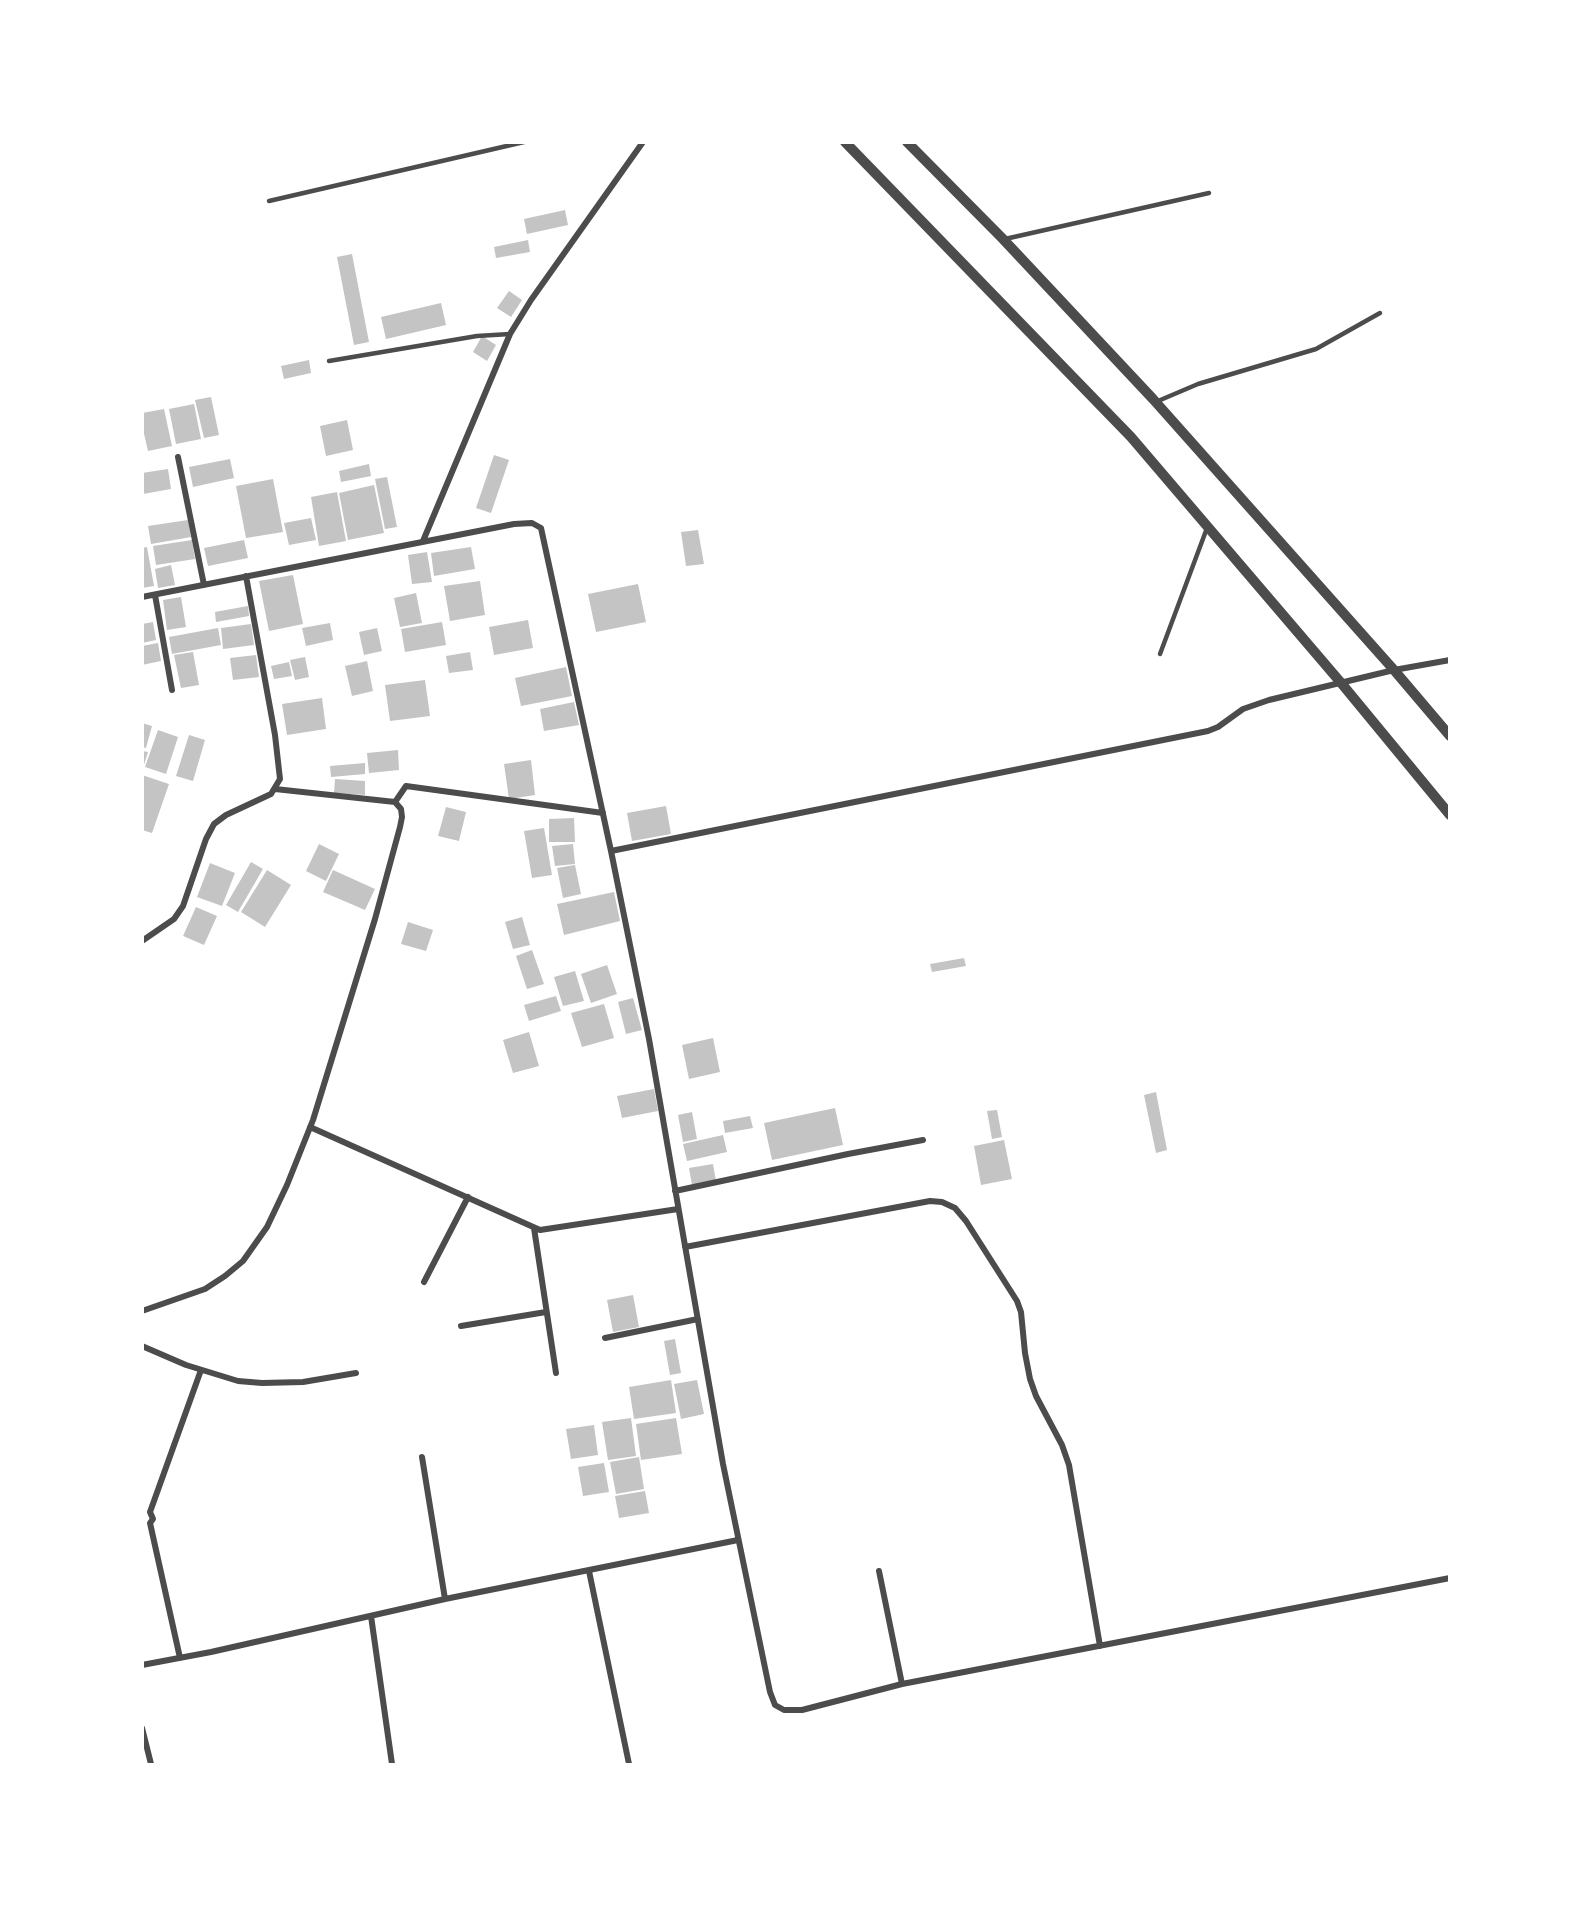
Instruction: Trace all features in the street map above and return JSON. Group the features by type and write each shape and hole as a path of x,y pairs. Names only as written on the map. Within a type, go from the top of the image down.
{"street":[{"path":"423,541 510,334 531,300 643,142"},
{"path":"845,142 1131,437 1449,815"},
{"path":"907,142 1003,239 1155,402 1394,670 1449,736"},
{"path":"178,457 204,585"},
{"path":"142,597 514,524 532,523 541,528 603,813 649,1040 738,1540 770,1692 775,1705 784,1710 802,1710 902,1684 1449,1578"},
{"path":"142,941 174,919 183,906 206,839 214,824 226,815 271,794 280,776 275,735 246,576"},
{"path":"155,595 172,690"},
{"path":"611,851 1208,731 1218,727 1243,709 1269,700 1394,670 1449,660"},
{"path":"395,802 406,786 603,813"},
{"path":"142,1311 205,1289 243,1261 267,1227 288,1185 310,1127 375,919 400,827 401,809 395,802 275,789"},
{"path":"310,1127 540,1230 678,1209"},
{"path":"675,1191 923,1140"},
{"path":"424,1281 468,1197"},
{"path":"685,1247 930,1201 942,1202 955,1208 966,1221 1017,1301 1021,1312 1030,1379 1036,1396 1062,1445 1069,1465 1100,1646"},
{"path":"534,1228 556,1372"},
{"path":"461,1326 546,1312"},
{"path":"605,1338 698,1319"},
{"path":"142,1346 201,1370 237,1381 303,1382 356,1373"},
{"path":"153,1519 150,1512 201,1370"},
{"path":"422,1456 445,1599"},
{"path":"142,1521 153,1519"},
{"path":"153,1519 150,1523 180,1658"},
{"path":"142,1665 445,1599 738,1540"},
{"path":"589,1571 629,1764"},
{"path":"879,1571 902,1684"},
{"path":"371,1616 392,1764"},
{"path":"142,1728 151,1764"}],"lane":[{"path":"269,201 524,142"},
{"path":"1003,239 1209,193"},
{"path":"1155,402 1198,384 1316,349 1380,313"},
{"path":"329,361 477,336 510,334"},
{"path":"1160,654 1207,528"}],"building":[{"path":"565,210 568,225 527,234 524,219"},
{"path":"528,240 530,252 496,258 494,247"},
{"path":"352,254 369,342 354,345 337,257"},
{"path":"509,291 522,300 511,317 497,308"},
{"path":"441,303 446,325 386,339 381,317"},
{"path":"482,336 496,345 487,361 473,352"},
{"path":"309,360 311,373 284,379 281,366"},
{"path":"211,397 219,435 204,438 195,400"},
{"path":"194,404 201,439 176,444 169,409"},
{"path":"164,409 172,446 148,451 142,425 142,413"},
{"path":"347,420 353,450 326,456 320,426"},
{"path":"494,455 509,460 491,513 476,508"},
{"path":"230,459 234,478 193,487 189,467"},
{"path":"369,464 371,476 341,482 339,471"},
{"path":"168,469 171,489 143,494 142,473"},
{"path":"387,477 397,527 385,529 375,479"},
{"path":"273,479 283,532 246,538 236,486"},
{"path":"374,485 384,533 348,540 339,493"},
{"path":"337,492 346,541 319,546 311,497"},
{"path":"311,518 316,540 289,545 284,523"},
{"path":"188,520 191,537 151,544 148,526"},
{"path":"698,530 704,564 686,566 681,532"},
{"path":"192,540 195,559 156,565 153,546"},
{"path":"244,540 248,558 208,566 204,548"},
{"path":"147,547 154,586 142,588 142,548"},
{"path":"471,547 475,569 434,576 431,553"},
{"path":"427,552 432,582 412,584 408,555"},
{"path":"171,565 175,585 158,588 155,569"},
{"path":"293,575 303,624 269,631 259,581"},
{"path":"480,581 485,615 450,621 444,586"},
{"path":"638,584 646,622 596,632 588,594"},
{"path":"416,593 422,623 400,627 394,598"},
{"path":"181,597 186,627 167,630 163,600"},
{"path":"248,606 249,616 216,622 215,612"},
{"path":"528,620 533,648 494,655 489,627"},
{"path":"153,622 156,640 142,643 142,624"},
{"path":"442,622 446,645 405,652 401,629"},
{"path":"330,623 333,640 306,646 302,628"},
{"path":"251,624 254,645 223,649 221,628"},
{"path":"218,628 221,645 172,654 169,637"},
{"path":"377,628 382,651 364,655 359,632"},
{"path":"158,643 161,661 142,665 142,646"},
{"path":"193,652 199,685 181,688 174,655"},
{"path":"470,652 473,670 449,673 446,656"},
{"path":"256,655 259,677 233,680 230,658"},
{"path":"305,657 309,677 295,680 290,660"},
{"path":"367,661 373,691 352,696 345,666"},
{"path":"289,662 292,676 274,679 271,666"},
{"path":"566,667 572,696 521,706 515,678"},
{"path":"425,680 430,716 390,721 385,685"},
{"path":"322,698 326,729 287,735 282,704"},
{"path":"574,702 579,725 544,731 540,709"},
{"path":"142,723 152,726 146,748 142,747"},
{"path":"158,730 178,737 166,774 145,767"},
{"path":"189,735 205,740 193,781 176,776"},
{"path":"398,750 399,770 369,773 367,753"},
{"path":"142,751 148,752 143,768 142,768"},
{"path":"531,760 535,795 509,799 504,764"},
{"path":"365,763 365,774 331,777 330,766"},
{"path":"142,775 169,784 152,833 142,830"},
{"path":"335,779 365,781 365,795 334,793"},
{"path":"666,806 671,834 632,841 627,813"},
{"path":"446,807 466,812 459,841 438,836"},
{"path":"574,818 575,842 549,842 549,819"},
{"path":"544,828 552,875 532,878 524,831"},
{"path":"319,844 339,854 326,881 306,871"},
{"path":"573,844 575,864 555,866 552,846"},
{"path":"251,862 263,869 238,912 226,905"},
{"path":"210,863 235,873 222,906 197,897"},
{"path":"575,865 581,894 563,898 557,868"},
{"path":"267,870 291,885 265,927 241,912"},
{"path":"333,870 375,889 365,910 323,892"},
{"path":"614,892 620,921 564,935 557,904"},
{"path":"196,907 217,916 204,945 183,936"},
{"path":"522,917 530,945 513,949 505,922"},
{"path":"408,922 433,930 426,951 401,944"},
{"path":"532,950 544,984 527,989 516,956"},
{"path":"964,958 966,966 932,972 930,964"},
{"path":"607,965 617,994 591,1003 581,974"},
{"path":"575,971 584,1001 563,1006 554,977"},
{"path":"556,996 561,1011 529,1021 524,1005"},
{"path":"633,998 642,1030 626,1034 618,1002"},
{"path":"604,1004 614,1038 582,1047 571,1013"},
{"path":"529,1032 539,1066 513,1073 503,1040"},
{"path":"713,1038 720,1072 689,1079 682,1045"},
{"path":"654,1089 658,1111 622,1118 617,1096"},
{"path":"1156,1092 1167,1150 1156,1153 1144,1095"},
{"path":"835,1108 843,1145 772,1160 764,1123"},
{"path":"997,1110 1002,1137 992,1139 987,1111"},
{"path":"692,1112 697,1139 683,1142 678,1115"},
{"path":"750,1116 753,1128 725,1133 723,1121"},
{"path":"723,1135 727,1152 687,1161 683,1144"},
{"path":"1004,1140 1012,1179 981,1185 974,1146"},
{"path":"713,1164 716,1181 692,1185 689,1168"},
{"path":"633,1295 639,1327 613,1332 607,1300"},
{"path":"675,1339 681,1373 670,1375 664,1341"},
{"path":"671,1380 676,1413 634,1419 629,1387"},
{"path":"697,1380 704,1414 681,1419 674,1384"},
{"path":"631,1418 636,1456 608,1460 602,1422"},
{"path":"676,1418 682,1454 641,1460 636,1424"},
{"path":"594,1425 598,1455 571,1459 566,1429"},
{"path":"639,1457 644,1489 616,1494 610,1462"},
{"path":"604,1463 609,1492 583,1496 578,1467"},
{"path":"645,1491 649,1513 619,1518 615,1496"}]}
